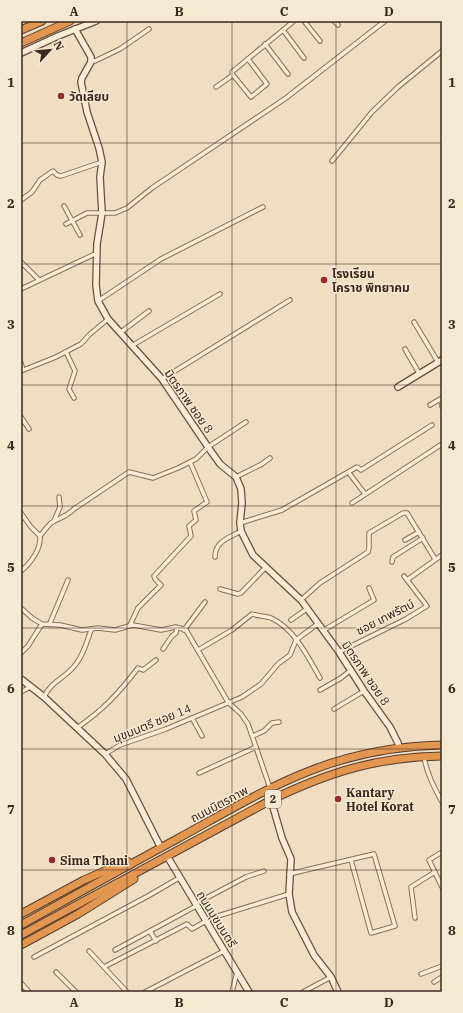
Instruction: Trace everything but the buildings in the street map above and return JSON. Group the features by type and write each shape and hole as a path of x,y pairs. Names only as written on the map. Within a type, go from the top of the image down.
{"highway":[{"path":"21,30 42,21"},
{"path":"21,43 70,21"},
{"name":"ถนนมิตรภาพ","path":"21,925 270,789 313,769 334,762 399,748 442,745"},
{"name":"ถนนมิตรภาพ","path":"21,935 299,786 336,772 386,760 424,756 442,756"},
{"path":"21,914 126,861 131,864"},
{"path":"21,944 78,914 135,878 135,873"}],"street":[{"path":"21,53 96,21"},
{"path":"216,86 233,75 232,72 294,21"},
{"path":"304,21 320,41"},
{"path":"334,21 338,26"},
{"path":"66,224 87,212 115,213 127,208 152,188 286,98 385,21"},
{"path":"75,29 90,54 91,60 95,61 120,49 148,29"},
{"path":"283,30 304,58"},
{"path":"265,44 288,74"},
{"path":"332,161 372,112 398,87 442,51"},
{"path":"233,75 251,97 267,84 248,59"},
{"name":"มิตรภาพ ซอย 8","path":"91,60 81,82 87,112 102,162 100,177 102,213 97,244 96,285 98,301 108,319 162,379 220,464 236,477 241,489 241,531 253,555 265,568 302,600 390,727 398,742 399,748"},
{"path":"21,200 32,192 40,180 53,172 61,176 102,162"},
{"path":"64,206 80,235"},
{"path":"98,301 161,259 263,207"},
{"path":"21,289 97,253"},
{"path":"21,262 39,280"},
{"path":"133,345 220,294"},
{"path":"162,379 290,300"},
{"path":"121,332 149,311"},
{"path":"21,363 22,370 66,352 81,344 108,319"},
{"path":"398,387 440,361 414,322"},
{"path":"405,349 419,373"},
{"path":"66,352 75,371 69,389 74,398"},
{"path":"430,405 442,398"},
{"path":"442,398 442,407"},
{"path":"21,417 29,429"},
{"path":"40,536 46,527 67,516 74,509 129,472 153,478 178,468 190,462 208,447 246,422"},
{"path":"240,523 282,510 349,473 357,467 361,470 432,425"},
{"path":"352,503 442,444"},
{"path":"236,477 270,458"},
{"path":"130,625 138,608 161,585 154,576 191,536 189,526 196,520 194,511 207,502 190,462"},
{"path":"349,473 365,494"},
{"path":"54,522 60,507 59,497"},
{"path":"21,513 31,527 40,536 41,543 37,551 21,571"},
{"path":"302,600 320,583 368,552 369,533 375,528 403,513 408,513 435,560 442,555"},
{"path":"215,557 215,550 219,544 241,531"},
{"path":"405,540 419,532"},
{"path":"392,562 394,557 423,538"},
{"name":"ซอย เทพรัตน์","path":"339,652 406,619 427,606 406,578 435,560"},
{"path":"220,589 238,594 241,593 265,568"},
{"path":"50,623 68,580"},
{"path":"324,630 374,600 369,588"},
{"path":"184,630 205,602"},
{"path":"21,608 32,618 42,624 50,623 82,630 98,628 115,630 130,625 161,630 177,628 186,630 228,702 241,714 253,736 270,789"},
{"path":"291,620 308,608"},
{"path":"198,650 232,630 252,614 271,618 284,627 296,640 320,678"},
{"path":"296,640 319,623"},
{"path":"21,653 28,646 42,624"},
{"path":"163,649 172,636 176,633 177,628"},
{"path":"44,697 52,685 76,665 91,630"},
{"name":"มุขมนตรี ซอย 14","path":"105,754 120,745 166,730 242,697 261,684 278,664 290,655 296,640"},
{"path":"76,728 110,703 122,690 138,668 143,670 156,660"},
{"path":"320,690 341,678 351,670"},
{"path":"21,679 44,697 105,754 126,779 161,848"},
{"path":"21,692 30,687"},
{"path":"334,709 364,691"},
{"path":"192,718 202,736"},
{"path":"253,736 264,731 272,722 279,722"},
{"path":"199,773 256,747"},
{"path":"424,756 427,771 434,789 442,802"},
{"path":"271,800 282,838 291,859 289,894 292,912 314,955 331,977 338,992"},
{"path":"442,852 429,860 442,887"},
{"path":"290,874 374,854 395,926 371,933 351,860"},
{"name":"ถนนมุขมนตรี","path":"167,856 249,992"},
{"path":"115,950 246,877 264,871"},
{"path":"415,918 411,886 435,872"},
{"path":"34,957 179,878"},
{"path":"104,967 187,924 192,929 205,920 289,894"},
{"path":"150,931 156,941"},
{"path":"89,951 127,992"},
{"path":"145,992 224,951"},
{"path":"422,974 442,966"},
{"path":"56,972 76,992"},
{"path":"232,992 237,972"},
{"path":"303,992 331,977"},
{"path":"434,982 442,977"},
{"path":"21,983 29,992"}],"place":[{"name":"วัดเลียบ","path":"61,96"},
{"name":"โรงเรียน โคราช พิทยาคม","path":"324,280"},
{"name":"Kantary Hotel Korat","path":"338,799"},
{"name":"Sima Thani","path":"52,860"}]}
